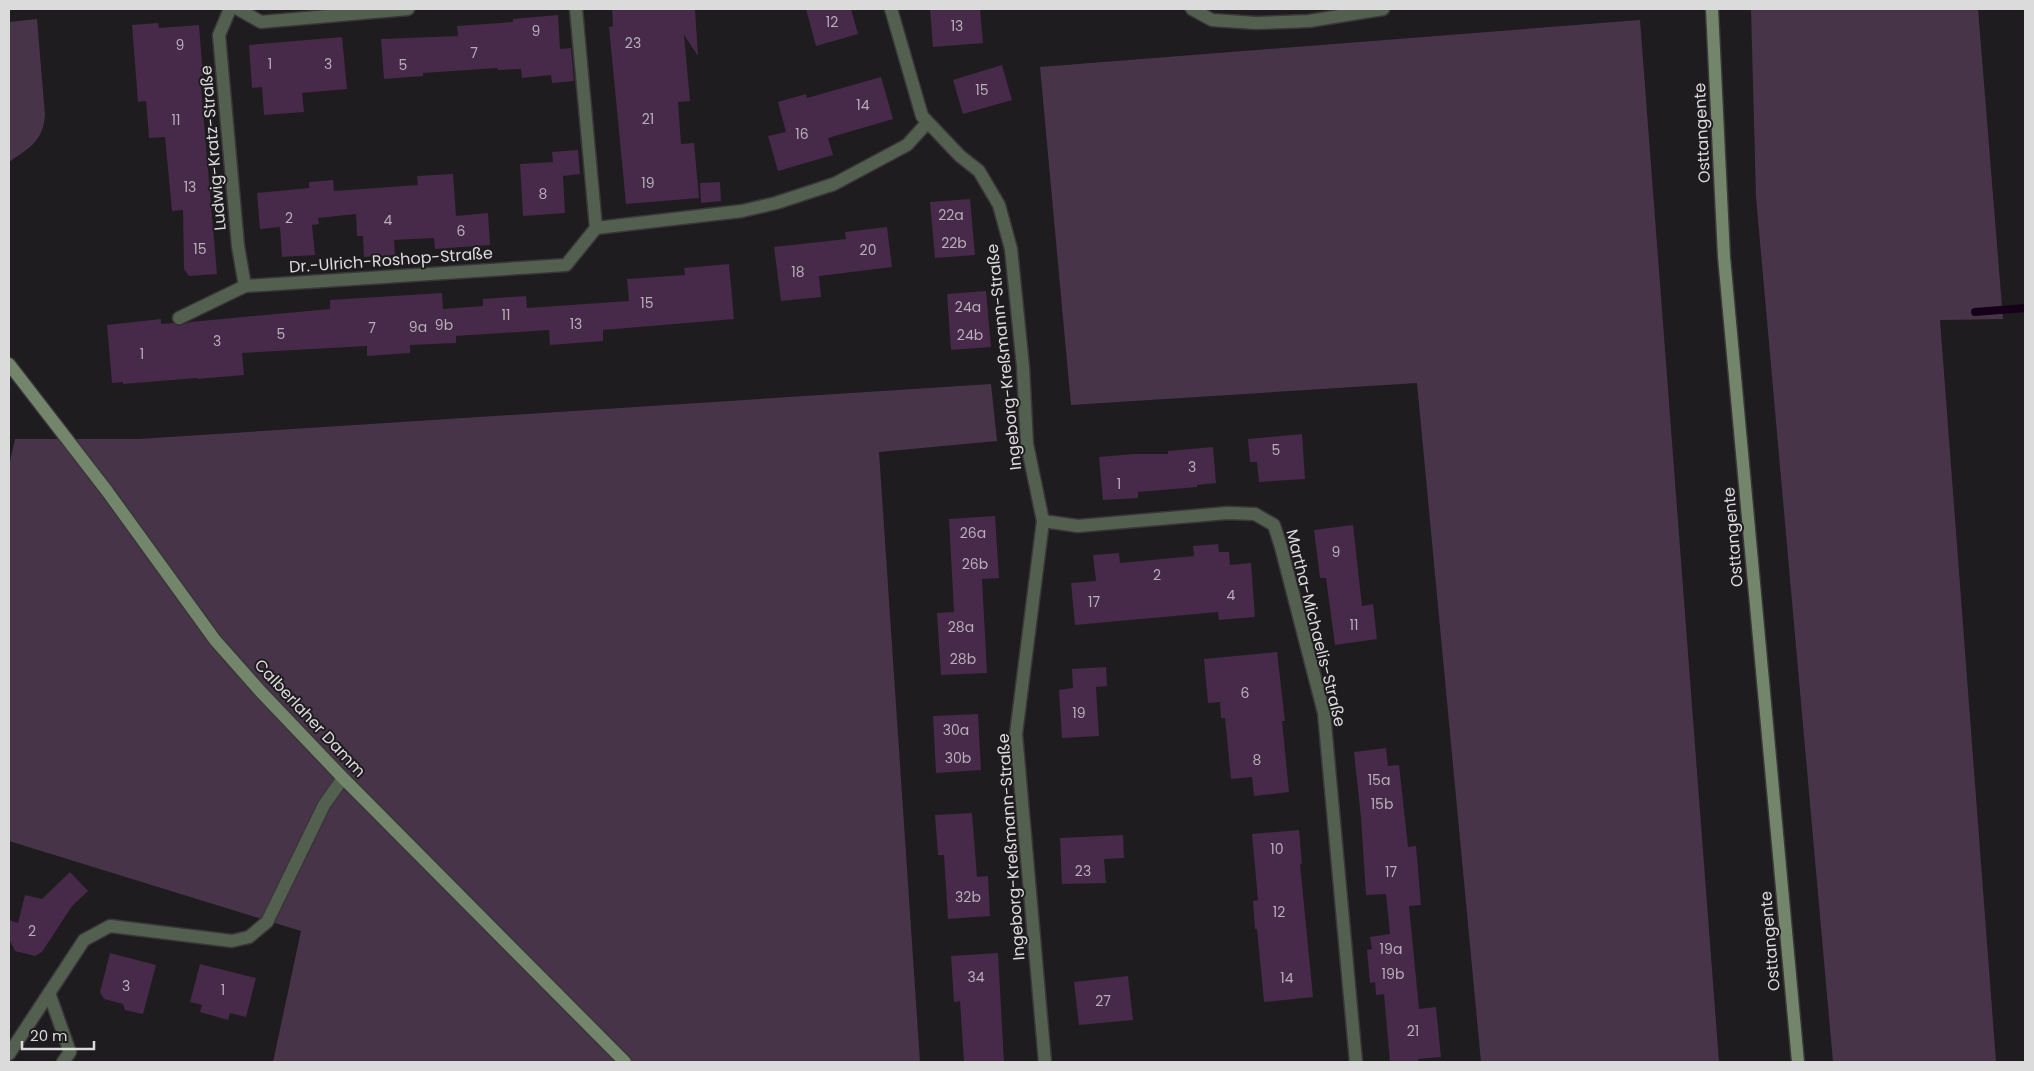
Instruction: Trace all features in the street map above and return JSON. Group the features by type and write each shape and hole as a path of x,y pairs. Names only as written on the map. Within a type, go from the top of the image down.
{"main road":[{"name":"Osttangente","path":"1712,9 1724,257 1798,1062"},
{"name":"Calberlaher Damm","path":"9,364 216,640 261,692 343,778 625,1062"}],"street":[{"name":"Ludwig-Kratz-Straße","path":"230,9 219,36 238,246 245,286"},
{"path":"238,9 261,22 408,9"},
{"path":"576,9 596,228 742,211 776,203 834,184 906,145 927,124"},
{"name":"Ingeborg-Kreßmann-Straße","path":"891,9 922,116 927,124 960,156 980,171 999,205 1010,248 1023,367 1027,444 1043,520 1016,734 1045,1062"},
{"path":"1192,9 1212,20 1256,23 1309,21 1383,9"},
{"name":"Dr.-Ulrich-Roshop-Straße","path":"179,318 245,286 566,265 596,228"},
{"name":"Martha-Michaelis-Straße","path":"1043,520 1078,526 1227,513 1254,514 1274,525 1324,713 1356,1062"},
{"path":"9,1054 84,940 110,926 232,941 250,937 268,922 324,805 343,778"},
{"path":"49,993 70,1052 64,1062"}],"shaded area":[{"path":"1751,9 1978,9 2003,319 1940,320 1996,1062 1833,1062 1756,197"},
{"path":"37,19 45,115 44,124 34,143 9,162 9,22"},
{"path":"1640,20 1719,1062 1481,1062 1417,383 1071,405 1040,67"},
{"path":"991,384 997,441 879,452 920,1062 273,1062 301,931 9,841 9,466 15,439 138,439"}],"building":[{"path":"612,9 695,9 698,56 684,35 690,101 678,102 681,144 694,143 699,198 626,204 609,27 613,26"},
{"path":"806,9 851,9 858,34 816,46"},
{"path":"930,9 980,9 983,43 933,47"},
{"path":"558,15 560,49 571,48 574,81 552,83 551,75 522,78 521,69 498,70 497,68 423,73 423,76 384,79 381,39 458,36 457,26 513,22 513,19"},
{"path":"158,23 159,28 199,25 203,76 200,76 217,274 189,276 184,269 183,210 172,211 165,137 149,138 146,101 138,102 132,25"},
{"path":"342,37 347,89 302,93 304,112 264,115 262,87 252,88 249,45"},
{"path":"1002,65 1012,100 963,114 953,80"},
{"path":"881,77 893,119 828,138 833,155 778,171 768,136 786,132 778,102 806,94 807,98"},
{"path":"578,150 580,174 563,176 565,213 523,216 520,164 553,162 552,152"},
{"path":"453,174 456,216 488,213 490,245 435,249 434,238 394,240 395,255 364,257 363,236 357,236 356,214 318,218 319,224 312,225 315,255 282,257 280,227 260,229 257,193 309,188 309,182 333,180 334,191 418,185 417,176"},
{"path":"720,182 721,201 701,203 700,183"},
{"path":"970,199 975,255 935,258 930,202"},
{"path":"887,227 892,267 819,276 821,297 781,301 774,247 846,239 845,232"},
{"path":"729,264 734,319 603,330 603,341 550,345 549,330 456,336 456,343 410,345 410,353 367,356 367,346 242,353 244,375 123,384 123,382 112,383 107,325 161,319 161,324 173,323 179,326 190,322 330,309 330,300 442,293 443,309 483,306 483,299 526,296 527,308 629,301 627,279 685,275 684,268"},
{"path":"986,291 991,347 951,350 947,294"},
{"path":"1302,434 1305,479 1259,482 1257,462 1250,462 1248,439"},
{"path":"1213,447 1216,483 1197,485 1197,487 1138,492 1138,498 1103,500 1099,457 1168,454 1168,451"},
{"path":"995,516 999,578 982,579 987,673 941,675 937,613 954,612 949,519"},
{"path":"1353,525 1362,606 1373,604 1377,639 1335,645 1326,578 1320,578 1314,530"},
{"path":"1218,544 1219,552 1229,552 1230,565 1251,563 1255,617 1219,620 1218,612 1075,625 1071,583 1096,581 1093,555 1119,553 1120,563 1194,556 1193,546"},
{"path":"1277,652 1285,721 1282,721 1289,792 1254,796 1252,777 1231,779 1225,718 1221,718 1220,702 1208,703 1204,659"},
{"path":"1106,667 1107,686 1096,687 1099,736 1062,738 1059,690 1073,688 1072,669"},
{"path":"978,714 981,770 936,773 933,716"},
{"path":"1386,748 1388,766 1399,765 1408,847 1416,846 1421,905 1409,906 1419,1009 1436,1007 1441,1057 1418,1059 1419,1062 1390,1062 1384,994 1376,995 1375,982 1370,983 1367,950 1372,949 1370,937 1390,934 1386,894 1366,895 1354,752"},
{"path":"972,813 977,877 988,876 990,916 948,919 944,855 938,855 935,815"},
{"path":"1299,830 1302,864 1300,864 1313,997 1264,1002 1253,901 1258,900 1252,834"},
{"path":"1123,835 1124,858 1104,859 1106,883 1062,884 1060,838"},
{"path":"70,872 88,891 72,906 42,952 35,956 15,951 9,939 9,920 18,923 25,895 42,899"},
{"path":"110,953 156,965 143,1014 125,1010 123,1004 104,999 100,992"},
{"path":"998,953 1004,1062 964,1062 960,1001 954,1002 951,956"},
{"path":"200,964 256,978 246,1017 230,1013 228,1020 200,1012 202,1005 190,1002"},
{"path":"1128,976 1133,1020 1079,1025 1074,982"}],"waterway":[{"path":"1975,312 2025,308"}]}
